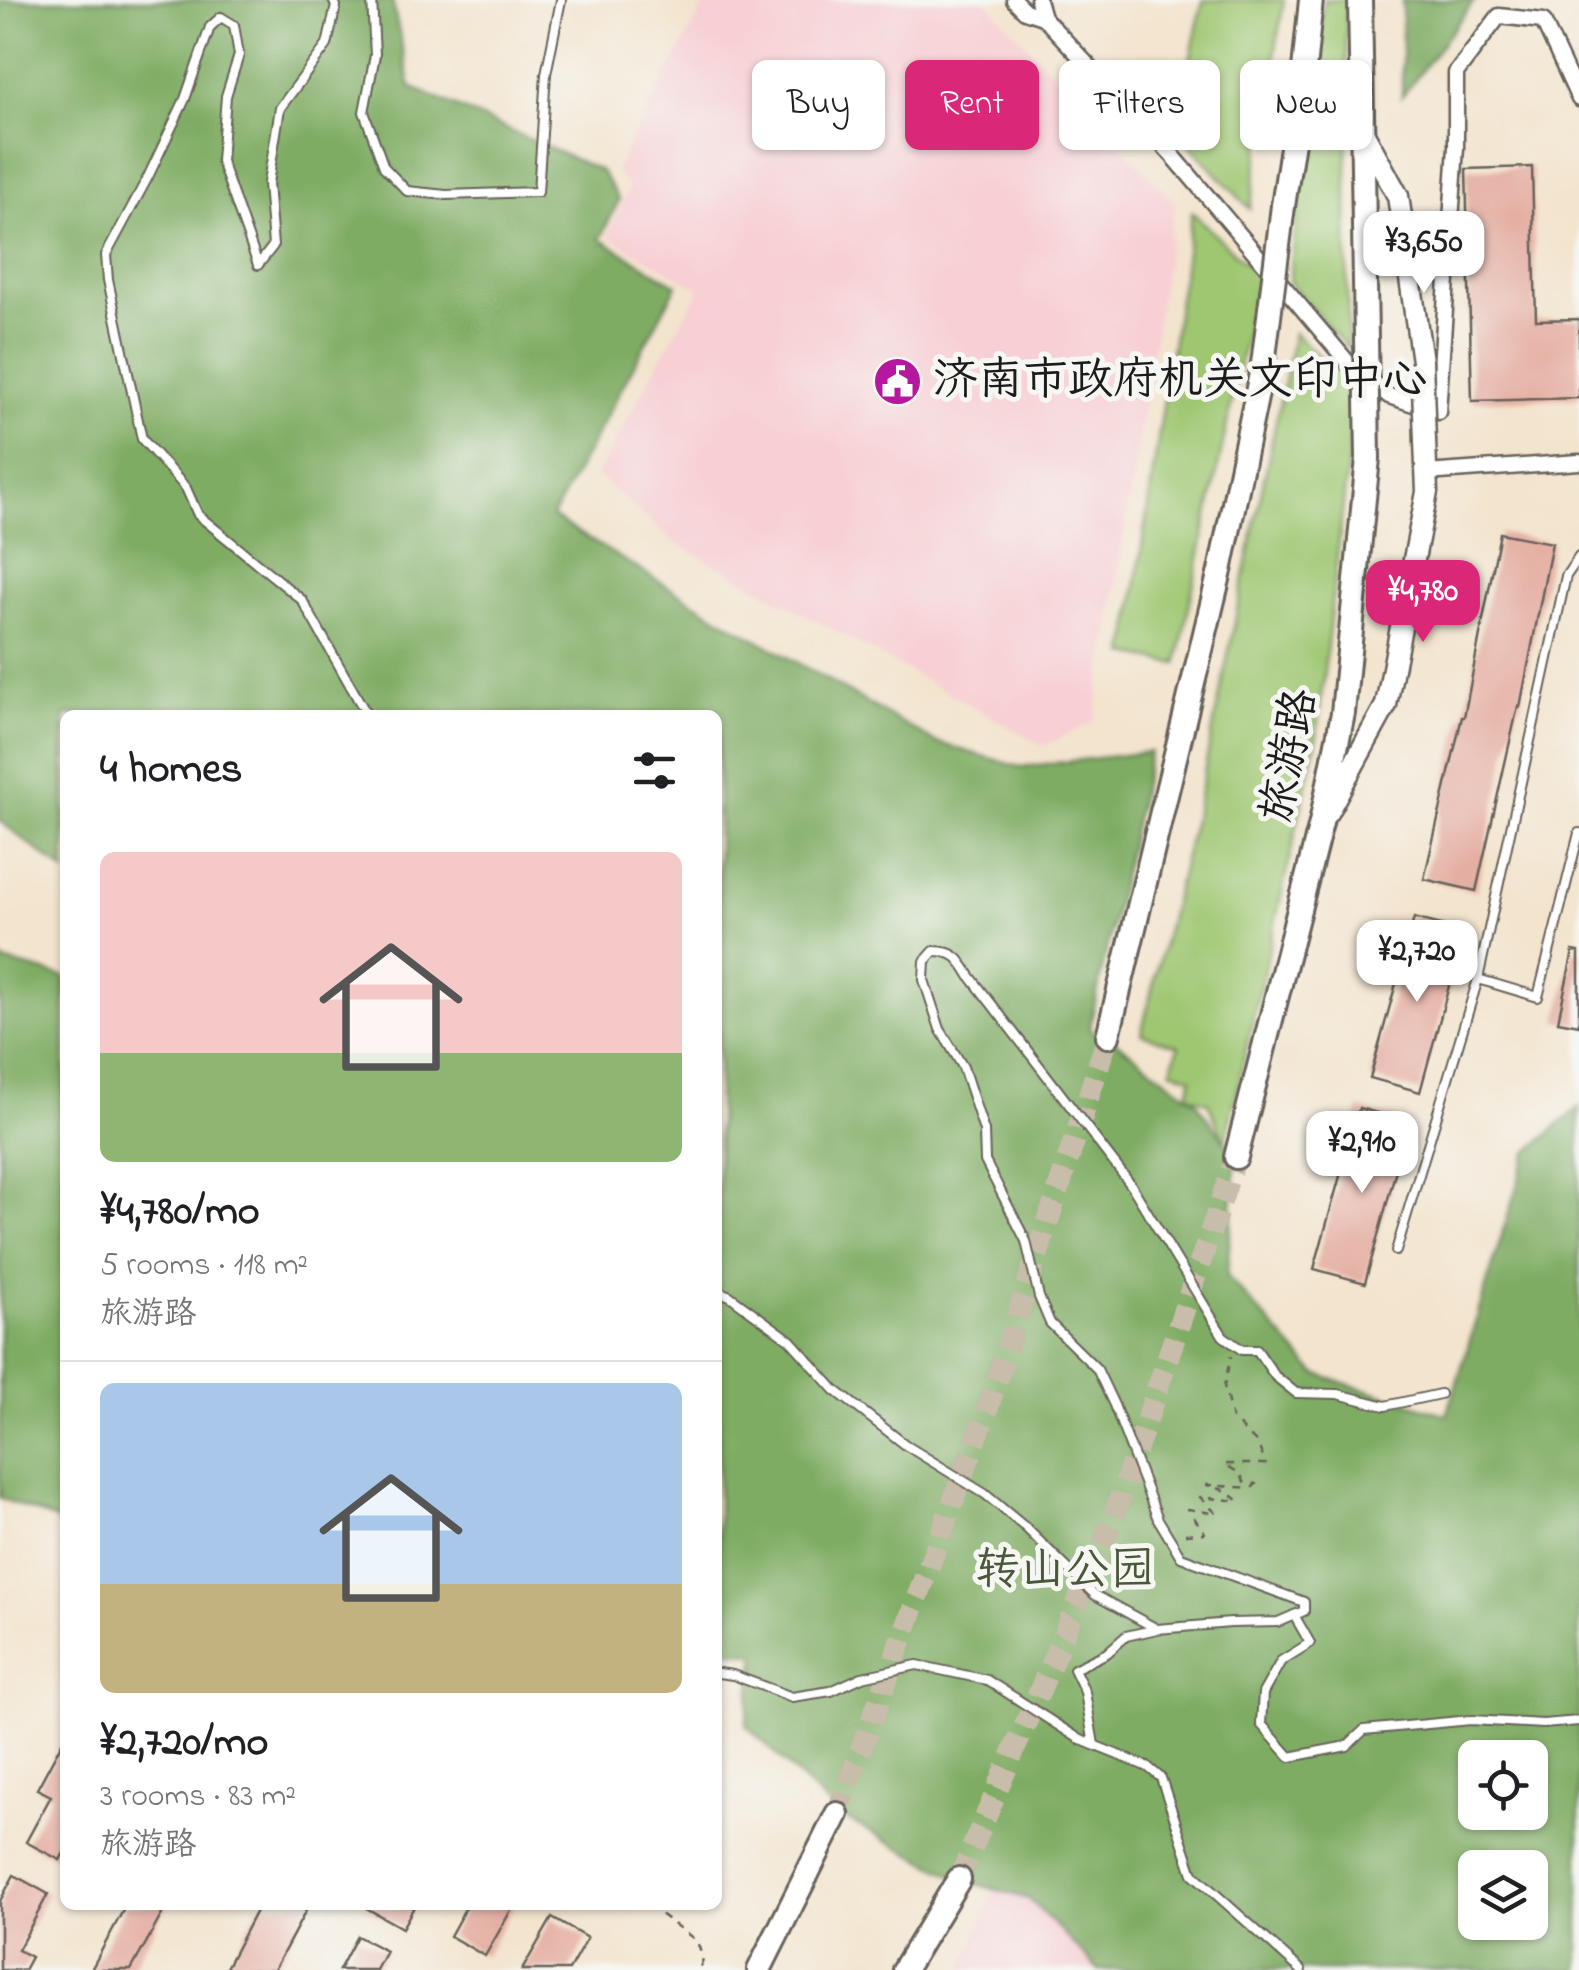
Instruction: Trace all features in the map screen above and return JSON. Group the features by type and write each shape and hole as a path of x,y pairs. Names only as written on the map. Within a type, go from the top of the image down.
{"main road":[{"path":"1108,1036 1220,571 1263,364 1312,0"},
{"name":"旅游路","path":"1360,0 1361,60"},
{"name":"旅游路","path":"1236,1157 1321,823 1343,713 1368,458 1363,150"},
{"path":"760,1970 838,1814"},
{"path":"904,1970 959,1879"}],"street":[{"path":"1014,0 1025,11 1044,17"},
{"path":"1038,0 1044,17 1174,157 1350,365 1388,396 1438,412 1456,147 1456,73 1500,16 1543,21 1579,99"},
{"path":"1321,823 1386,705 1427,492 1422,362 1398,196 1372,148"},
{"path":"1426,473 1579,462"}],"lane":[{"path":"333,0 336,6 327,45 280,108 268,182 273,246 258,265 221,161 226,96 239,55 234,25 222,17 210,28 185,99 106,255 142,439 186,488 198,515 302,600 364,710"},
{"path":"372,0 375,55 364,112 384,167 407,191 446,195 538,192 546,74 561,0"},
{"path":"1396,1251 1478,979 1566,576 1579,557"},
{"path":"1478,979 1538,997 1579,833"},
{"path":"1094,1745 1085,1692 1074,1670 1126,1636 1232,1622 1278,1622 1304,1611 1304,1602 1181,1556 1158,1519 1097,1369 1050,1323 1039,1297 1026,1241 986,1162 984,1131 963,1067 940,1029 924,980 925,961 934,951 948,951 961,961 1132,1185 1223,1336 1242,1350 1257,1350 1275,1376 1296,1393 1338,1394 1386,1406 1440,1394"},
{"path":"722,1293 790,1340 834,1390 907,1446 985,1494 1095,1595 1157,1629"},
{"path":"1294,1615 1310,1643 1280,1661 1263,1694 1261,1724 1290,1757 1346,1746 1364,1730 1471,1720 1543,1724 1579,1721"},
{"path":"722,1673 792,1697 831,1691 862,1676 917,1664 987,1680 1081,1740 1148,1767 1160,1778 1193,1874 1301,1970"}],"path":[{"path":"1168,1536 1206,1533 1188,1509 1216,1514 1200,1497 1239,1501 1207,1485 1252,1488 1256,1484 1244,1482 1241,1474 1224,1464 1266,1464 1257,1443 1232,1419 1224,1386 1234,1344"},
{"path":"655,1910 697,1941 704,1959 699,1970"}],"shaded area":[{"name":"济南市政府机关文印中心","path":"707,0 985,0 1059,79 1059,150 1125,150 1175,203 1095,721 1044,746 672,541 596,475 700,289 607,236 629,188 615,170"},
{"path":"994,1889 1029,1899 1099,1970 962,1970"}],"green space":[{"name":"转山公园","path":"0,0 392,0 411,87 601,171 619,200 600,239 677,285 552,517 935,742 1020,767 1150,752 1089,1030 1108,1036 1196,1101 1236,1157 1227,1276 1316,1374 1447,1415 1527,1153 1579,1107 1579,1970 1099,1970 1029,1899 959,1879 837,1814 746,1725 756,1654 722,1650 722,710 60,710 60,868 0,821"},
{"path":"1203,0 1284,0 1274,60 1240,60 1240,150 1260,150 1250,209 1195,150 1220,150 1220,60 1190,60"},
{"path":"1324,0 1346,0 1346,60 1317,60"},
{"path":"1402,0 1475,0 1402,96"},
{"path":"1305,150 1347,150 1348,349 1289,282"},
{"path":"1192,212 1258,276 1177,664 1126,654"},
{"path":"1294,333 1354,387 1348,461 1316,743 1225,1142 1208,1102 1188,1095 1192,1077 1171,1070 1179,1046 1141,1034 1196,811"},
{"path":"0,960 60,976 60,1522 0,1498"}],"building":[{"path":"1532,167 1536,320 1579,319 1579,398 1472,401 1466,169"},
{"path":"1500,533 1552,543 1520,707 1476,891 1424,879 1464,717"},
{"path":"1414,918 1464,931 1420,1092 1370,1078"},
{"path":"1573,951 1579,952 1579,1025 1558,1021"},
{"path":"1359,1108 1409,1122 1365,1283 1314,1269"},
{"path":"60,1746 60,1860 26,1842 51,1796 37,1789"},
{"path":"14,1875 48,1894 18,1950 31,1957 24,1970 0,1970 0,1901"},
{"path":"123,1910 164,1910 131,1970 91,1970"},
{"path":"256,1910 306,1910 274,1970 225,1970"},
{"path":"370,1910 412,1910 402,1928"},
{"path":"464,1910 511,1910 485,1956 450,1936"},
{"path":"552,1918 587,1938 569,1970 522,1970"},
{"path":"357,1936 386,1951 376,1970 339,1970"}],"tunnel":[{"path":"837,1814 987,1410 1108,1036"},
{"path":"959,1879 1112,1522 1236,1157"}],"place":[{"name":"济南市政府机关文印中心","path":"898,382"}]}
